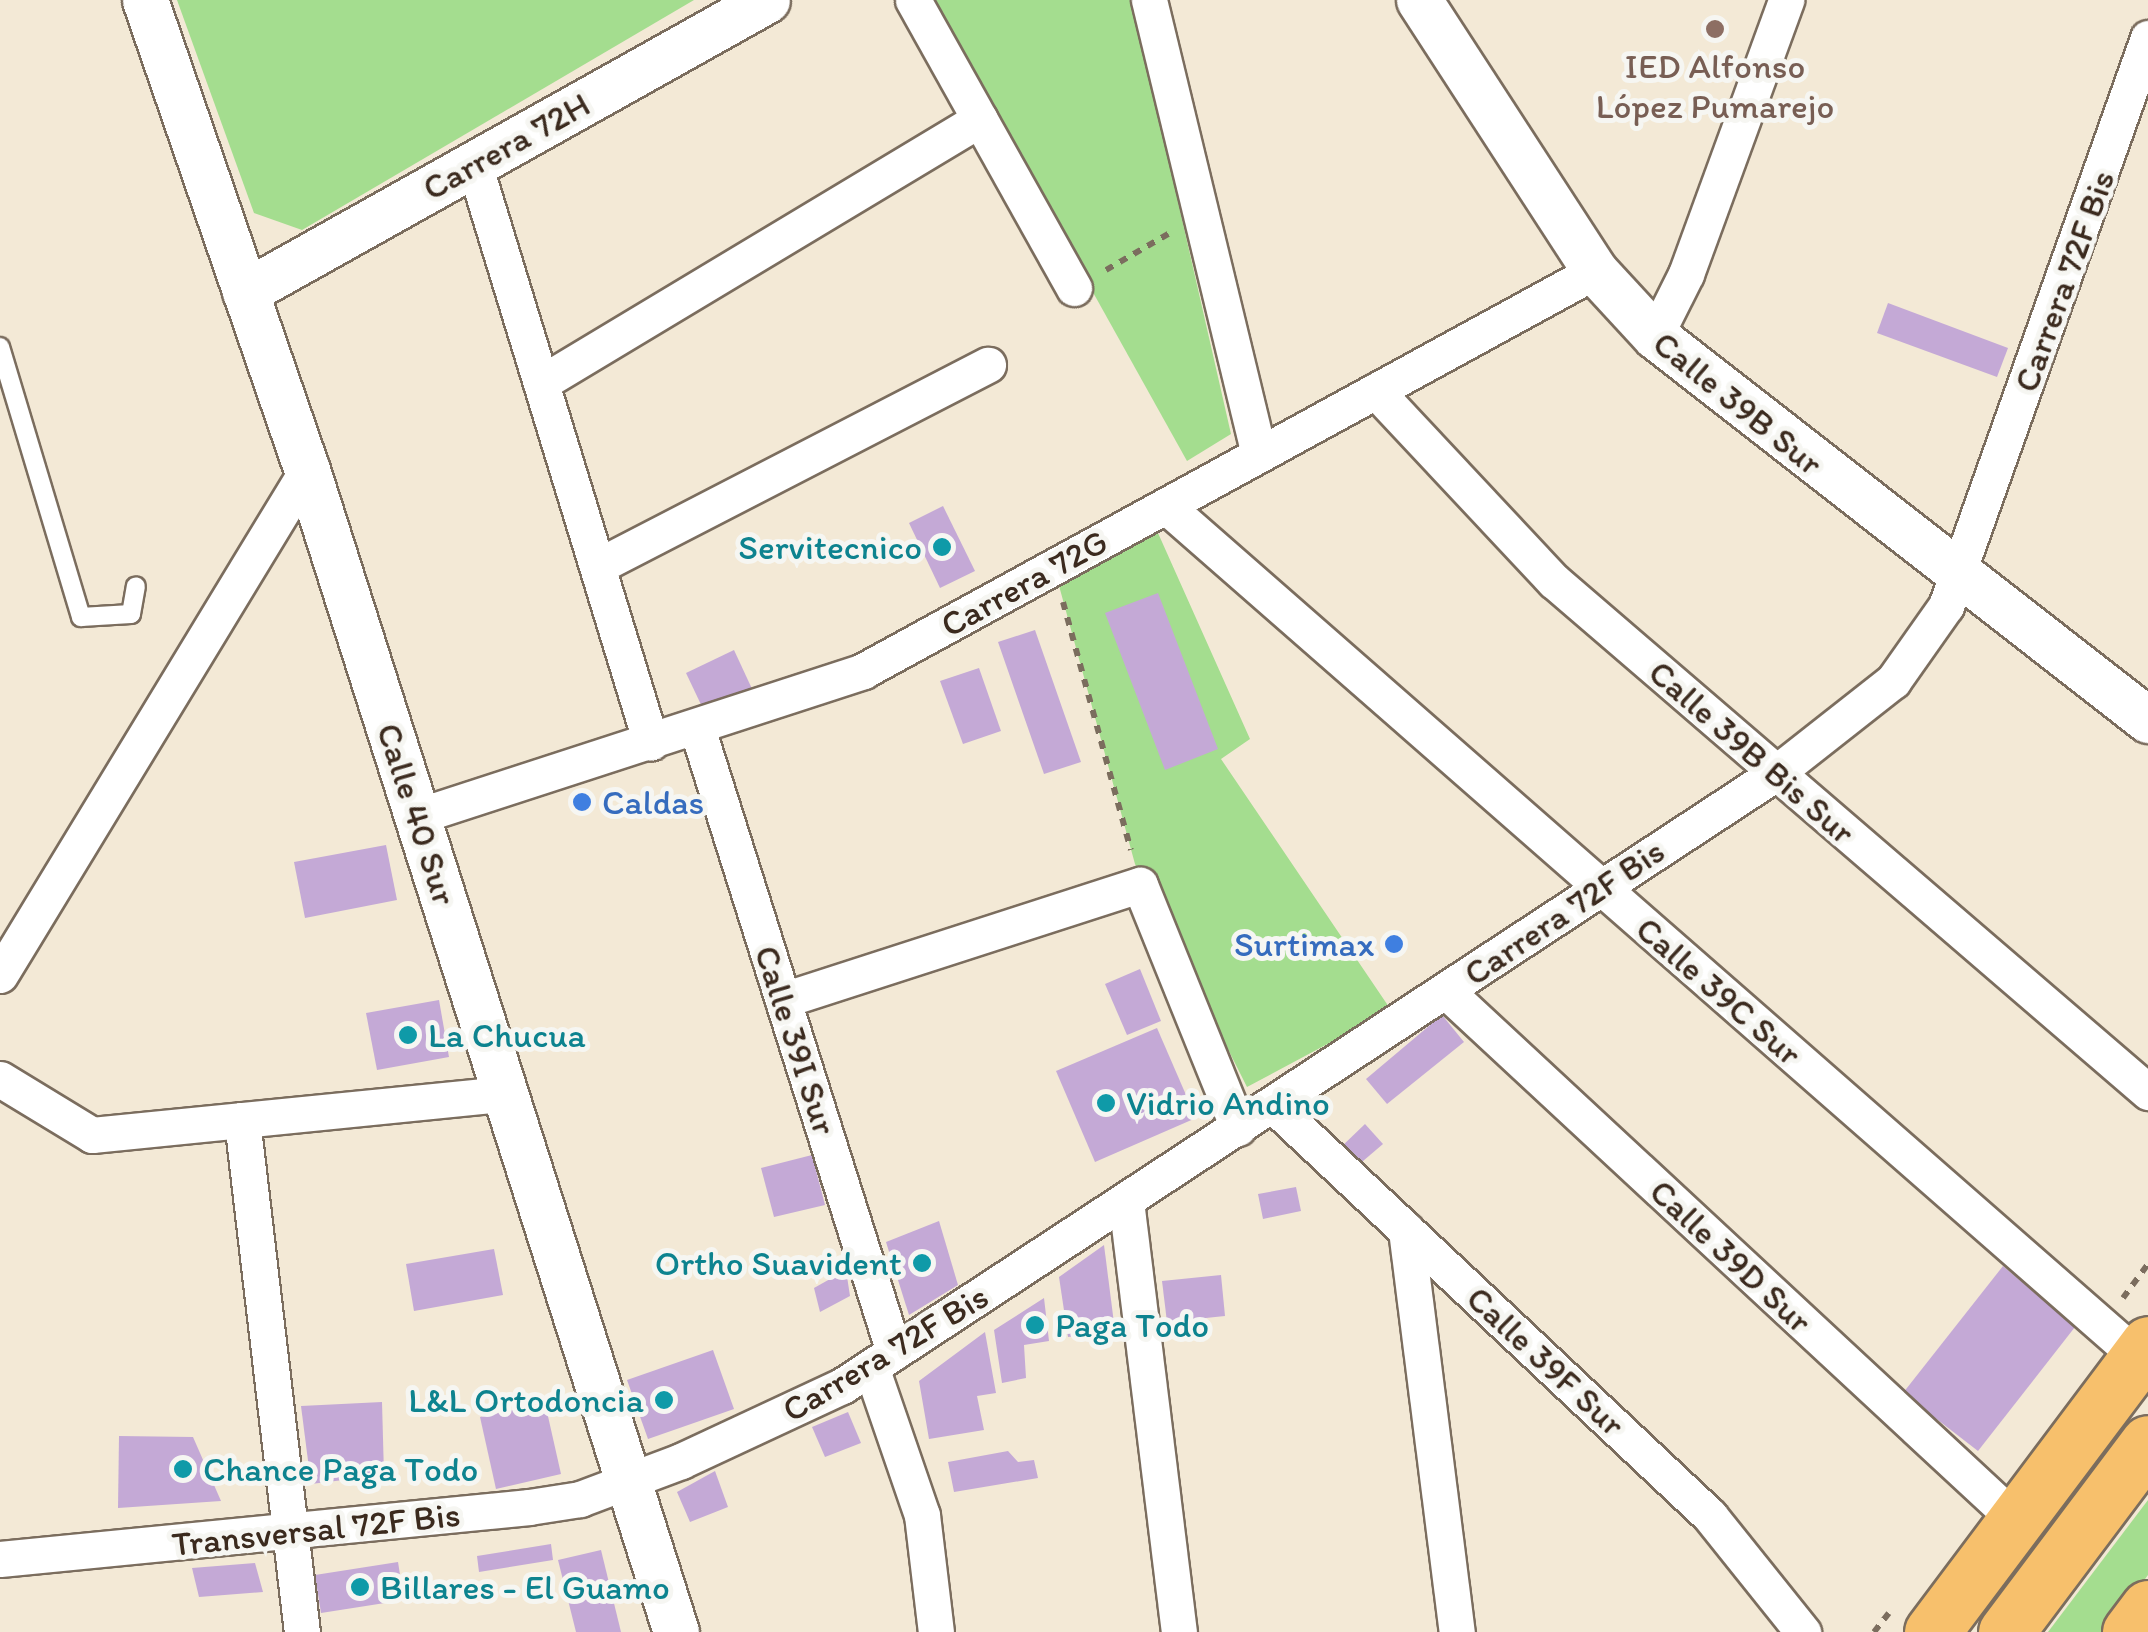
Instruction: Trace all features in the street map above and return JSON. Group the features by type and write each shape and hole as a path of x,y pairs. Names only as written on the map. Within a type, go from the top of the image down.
{"highway":[{"path":"2098,1510 2143,1351"},
{"path":"1932,1632 2143,1351"},
{"path":"2006,1632 2148,1443"},
{"path":"2130,1632 2148,1608"}],"street":[{"name":"Calle 40 Sur","path":"145,0 306,470 676,1632"},
{"name":"Carrera 72H","path":"245,292 768,0"},
{"path":"913,0 1074,288"},
{"path":"1149,0 1259,454"},
{"path":"1655,336 1686,274 1786,0"},
{"name":"Calle 39B Sur","path":"1425,2 1595,271 1655,336 1959,577 2148,720"},
{"name":"Carrera 72F Bis","path":"628,1481 794,1410 883,1360 1776,774 1893,681 1930,635 1959,577 2148,38"},
{"path":"541,383 980,119"},
{"path":"474,164 651,742"},
{"name":"Carrera 72G","path":"418,816 697,728 863,670 1595,271"},
{"path":"598,566 988,365"},
{"name":"Calle 39B Bis Sur","path":"1376,391 1554,581 2148,1092"},
{"path":"0,975 306,470"},
{"name":"Calle 39C Sur","path":"1166,506 1600,886 2143,1351"},
{"name":"Calle 39I Sur","path":"697,728 783,1000 883,1360 922,1515 936,1632"},
{"path":"783,1000 1140,886 1238,1128"},
{"name":"Calle 39D Sur","path":"1446,991 2017,1520"},
{"path":"0,1079 92,1135 506,1094"},
{"name":"Calle 39F Sur","path":"1273,1105 1710,1516 1803,1632"},
{"path":"242,1120 302,1632"},
{"path":"1126,1201 1179,1632"},
{"path":"1406,1230 1457,1632"},
{"name":"Transversal 72F Bis","path":"0,1559 290,1534 529,1507 628,1481"}],"lane":[{"path":"0,348 81,617 131,614 136,586"}],"path":[{"path":"1074,288 1201,215"},
{"path":"1054,567 1140,886"}],"green space":[{"path":"177,0 694,0 302,230 254,213"},
{"path":"930,0 1132,0 1231,434 1187,461"},
{"path":"1158,533 1250,739 1221,759 1391,1010 1247,1087 1135,864 1058,582"},
{"path":"2148,1500 2148,1575 2106,1632 2048,1632"}],"building":[{"path":"1888,303 2008,348 1997,377 1877,333"},
{"name":"Servitecnico","path":"943,506 975,571 940,588 909,523"},
{"path":"1158,593 1218,749 1165,770 1105,613"},
{"path":"1035,630 1081,762 1044,774 998,642"},
{"path":"734,650 753,691 705,713 686,673"},
{"path":"979,668 1001,731 963,744 940,681"},
{"path":"386,845 397,900 305,918 294,862"},
{"path":"1140,969 1161,1021 1127,1035 1105,984"},
{"name":"La Chucua","path":"439,1000 449,1057 377,1070 366,1013"},
{"path":"1442,1015 1464,1042 1387,1104 1366,1079"},
{"name":"Vidrio Andino","path":"1157,1028 1196,1118 1095,1162 1056,1071"},
{"path":"1365,1124 1383,1144 1356,1167 1339,1149"},
{"path":"812,1155 825,1205 774,1217 761,1168"},
{"path":"1296,1187 1301,1211 1263,1219 1258,1194"},
{"name":"Ortho Suavident","path":"939,1221 958,1285 909,1315 886,1242"},
{"path":"1104,1245 1115,1331 1068,1337 1059,1277"},
{"path":"494,1249 503,1295 414,1311 406,1264"},
{"path":"2003,1266 2075,1327 1978,1451 1903,1393"},
{"path":"846,1270 850,1296 820,1312 814,1288"},
{"path":"1221,1275 1225,1316 1167,1322 1162,1281"},
{"path":"1044,1298 1049,1341 1024,1345 1026,1378 1002,1383 994,1330"},
{"path":"985,1332 996,1393 977,1396 984,1430 929,1439 919,1381"},
{"name":"L&L Ortodoncia","path":"713,1350 734,1409 648,1439 627,1380"},
{"path":"382,1402 384,1475 311,1484 301,1406"},
{"path":"545,1403 561,1474 496,1489 480,1417"},
{"path":"848,1412 861,1443 825,1457 812,1427"},
{"path":"119,1436 193,1437 221,1501 118,1508"},
{"path":"1008,1451 1018,1462 1034,1460 1038,1478 954,1492 948,1462"},
{"path":"715,1471 728,1507 690,1522 677,1492"},
{"path":"551,1544 553,1560 479,1572 477,1556"},
{"path":"601,1550 621,1632 576,1632 558,1560"},
{"name":"Billares - El Guamo","path":"398,1562 404,1600 321,1613 315,1575"},
{"path":"255,1563 263,1592 199,1597 192,1568"}],"place":[{"name":"IED Alfonso López Pumarejo","path":"1715,29"},
{"name":"Servitecnico","path":"942,547"},
{"name":"Caldas","path":"582,802"},
{"name":"Surtimax","path":"1394,944"},
{"name":"La Chucua","path":"408,1035"},
{"name":"Vidrio Andino","path":"1106,1103"},
{"name":"Ortho Suavident","path":"922,1263"},
{"name":"Paga Todo","path":"1035,1325"},
{"name":"L&L Ortodoncia","path":"664,1400"},
{"name":"Chance Paga Todo","path":"183,1469"},
{"name":"Billares - El Guamo","path":"360,1587"}]}
